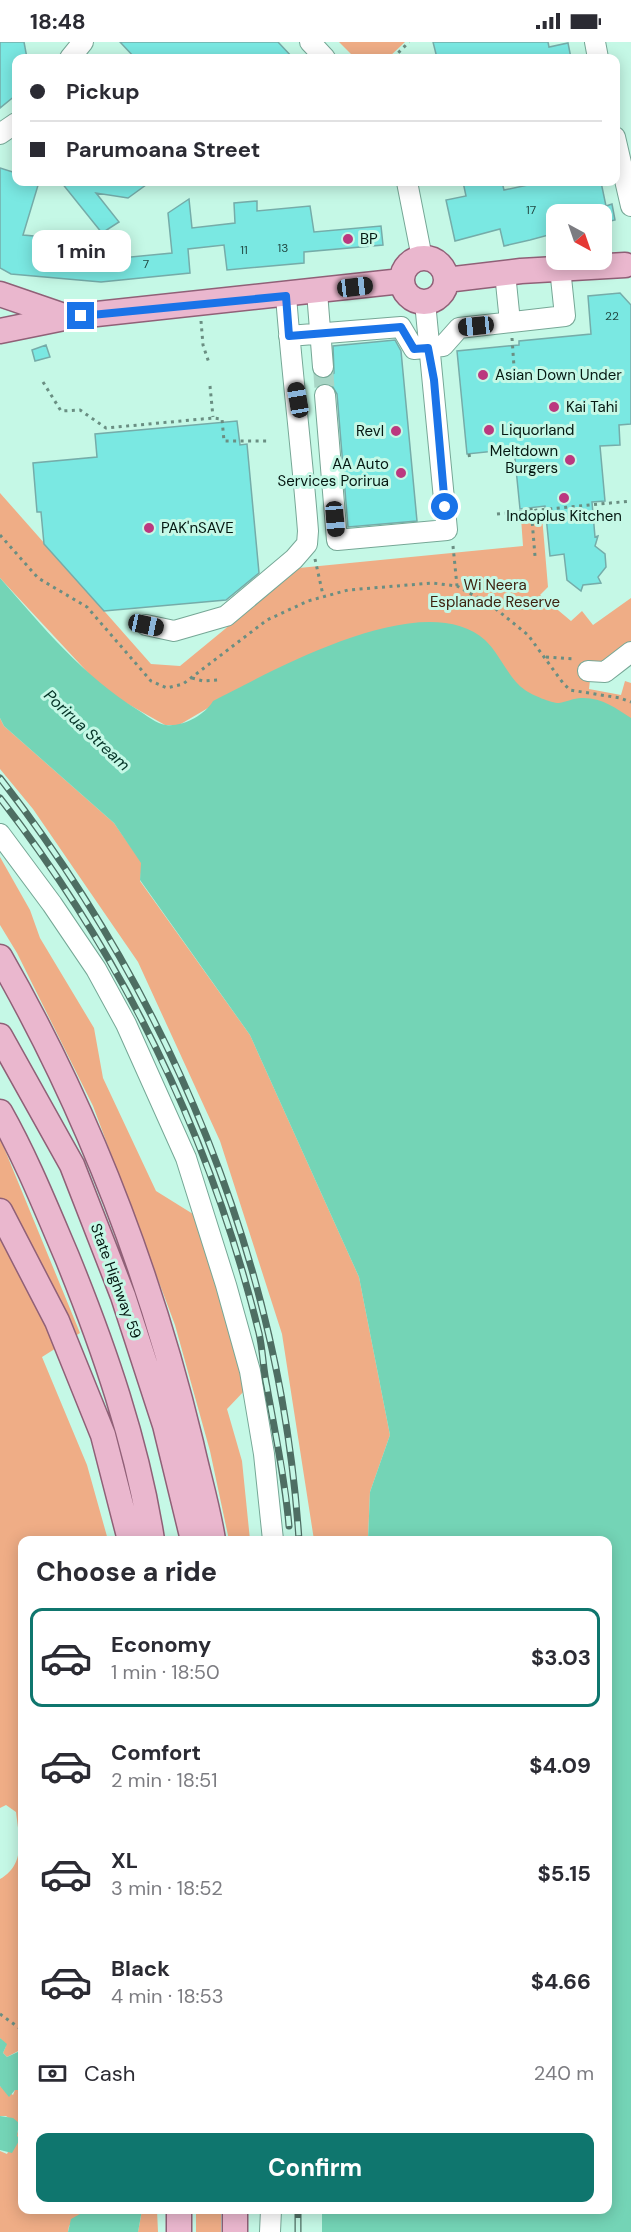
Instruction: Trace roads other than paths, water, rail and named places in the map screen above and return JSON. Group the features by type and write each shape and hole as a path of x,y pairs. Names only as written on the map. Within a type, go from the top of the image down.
{"main road":[{"path":"422,258 430,259 441,265 446,280 440,296 424,302 409,296 402,281 408,266 422,258"},
{"path":"612,265 629,264"},
{"path":"446,280 546,269"},
{"path":"0,332 69,317 286,296 402,281"},
{"path":"0,294 69,317"},
{"path":"0,344 69,317"},
{"path":"0,957 60,1071 106,1174 140,1266 176,1382 212,1536"},
{"name":"State Highway 59","path":"0,1036 72,1165 123,1296 165,1425 192,1536"},
{"path":"0,1112 50,1215 94,1323 128,1427 151,1536"},
{"path":"0,1211 57,1321 103,1435 129,1536"},
{"path":"178,2214 179,2232"},
{"path":"235,2214 235,2232"}],"street":[{"path":"310,42 321,54"},
{"path":"620,159 631,207"},
{"path":"408,186 422,258"},
{"path":"289,336 401,327 414,349 443,346 459,328 564,316 560,270"},
{"path":"505,273 510,322"},
{"path":"317,292 323,367"},
{"path":"146,625 174,632 226,616 282,570 307,544 308,531 298,400 292,371 286,296"},
{"path":"325,395 337,540 447,530 434,380 428,348 424,302"},
{"path":"588,671 604,672 631,652"},
{"path":"0,834 52,904 96,969 126,1024 186,1158 250,1371 264,1454 273,1536"},
{"path":"270,2232 271,2214"}],"water":[{"name":"Porirua Stream","path":"0,578 81,666 118,697 163,724 179,724 193,719 205,711 213,701 273,671 349,638 388,627 425,622 458,626 485,640 519,685 537,696 559,703 578,698 595,699 631,718 631,2232 322,2232 322,2214 612,2214 612,1536 368,1536 370,1492 390,1435 359,1277 250,1035 140,880 141,863 114,823 4,726 0,718"},
{"path":"0,2038 7,2044 3,2053 7,2057 18,2052 18,2090 15,2090 9,2097 0,2086"},
{"path":"0,2116 13,2118 18,2122 18,2142 12,2153 0,2150"},
{"path":"80,2214 141,2214 138,2232 68,2232 71,2219"}],"tunnel":[{"path":"323,367 325,395"}],"railway":[{"path":"0,778 61,862 116,950 165,1042 206,1137 241,1234 269,1334 288,1436 299,1536"},
{"path":"0,798 86,921 123,986 158,1052 216,1190 259,1333 289,1526"},
{"path":"298,2214 298,2232"}],"place":[{"name":"BP","path":"348,239"},
{"name":"Asian Down Under","path":"483,375"},
{"name":"Kai Tahi","path":"554,407"},
{"name":"Liquorland","path":"489,430"},
{"name":"Revl","path":"396,431"},
{"name":"Meltdown Burgers","path":"570,460"},
{"name":"AA Auto Services Porirua","path":"401,473"},
{"name":"Indoplus Kitchen","path":"564,498"},
{"name":"PAK'nSAVE","path":"149,528"}],"park label":[{"name":"Wi Neera Esplanade Reserve","path":"495,594"}]}
